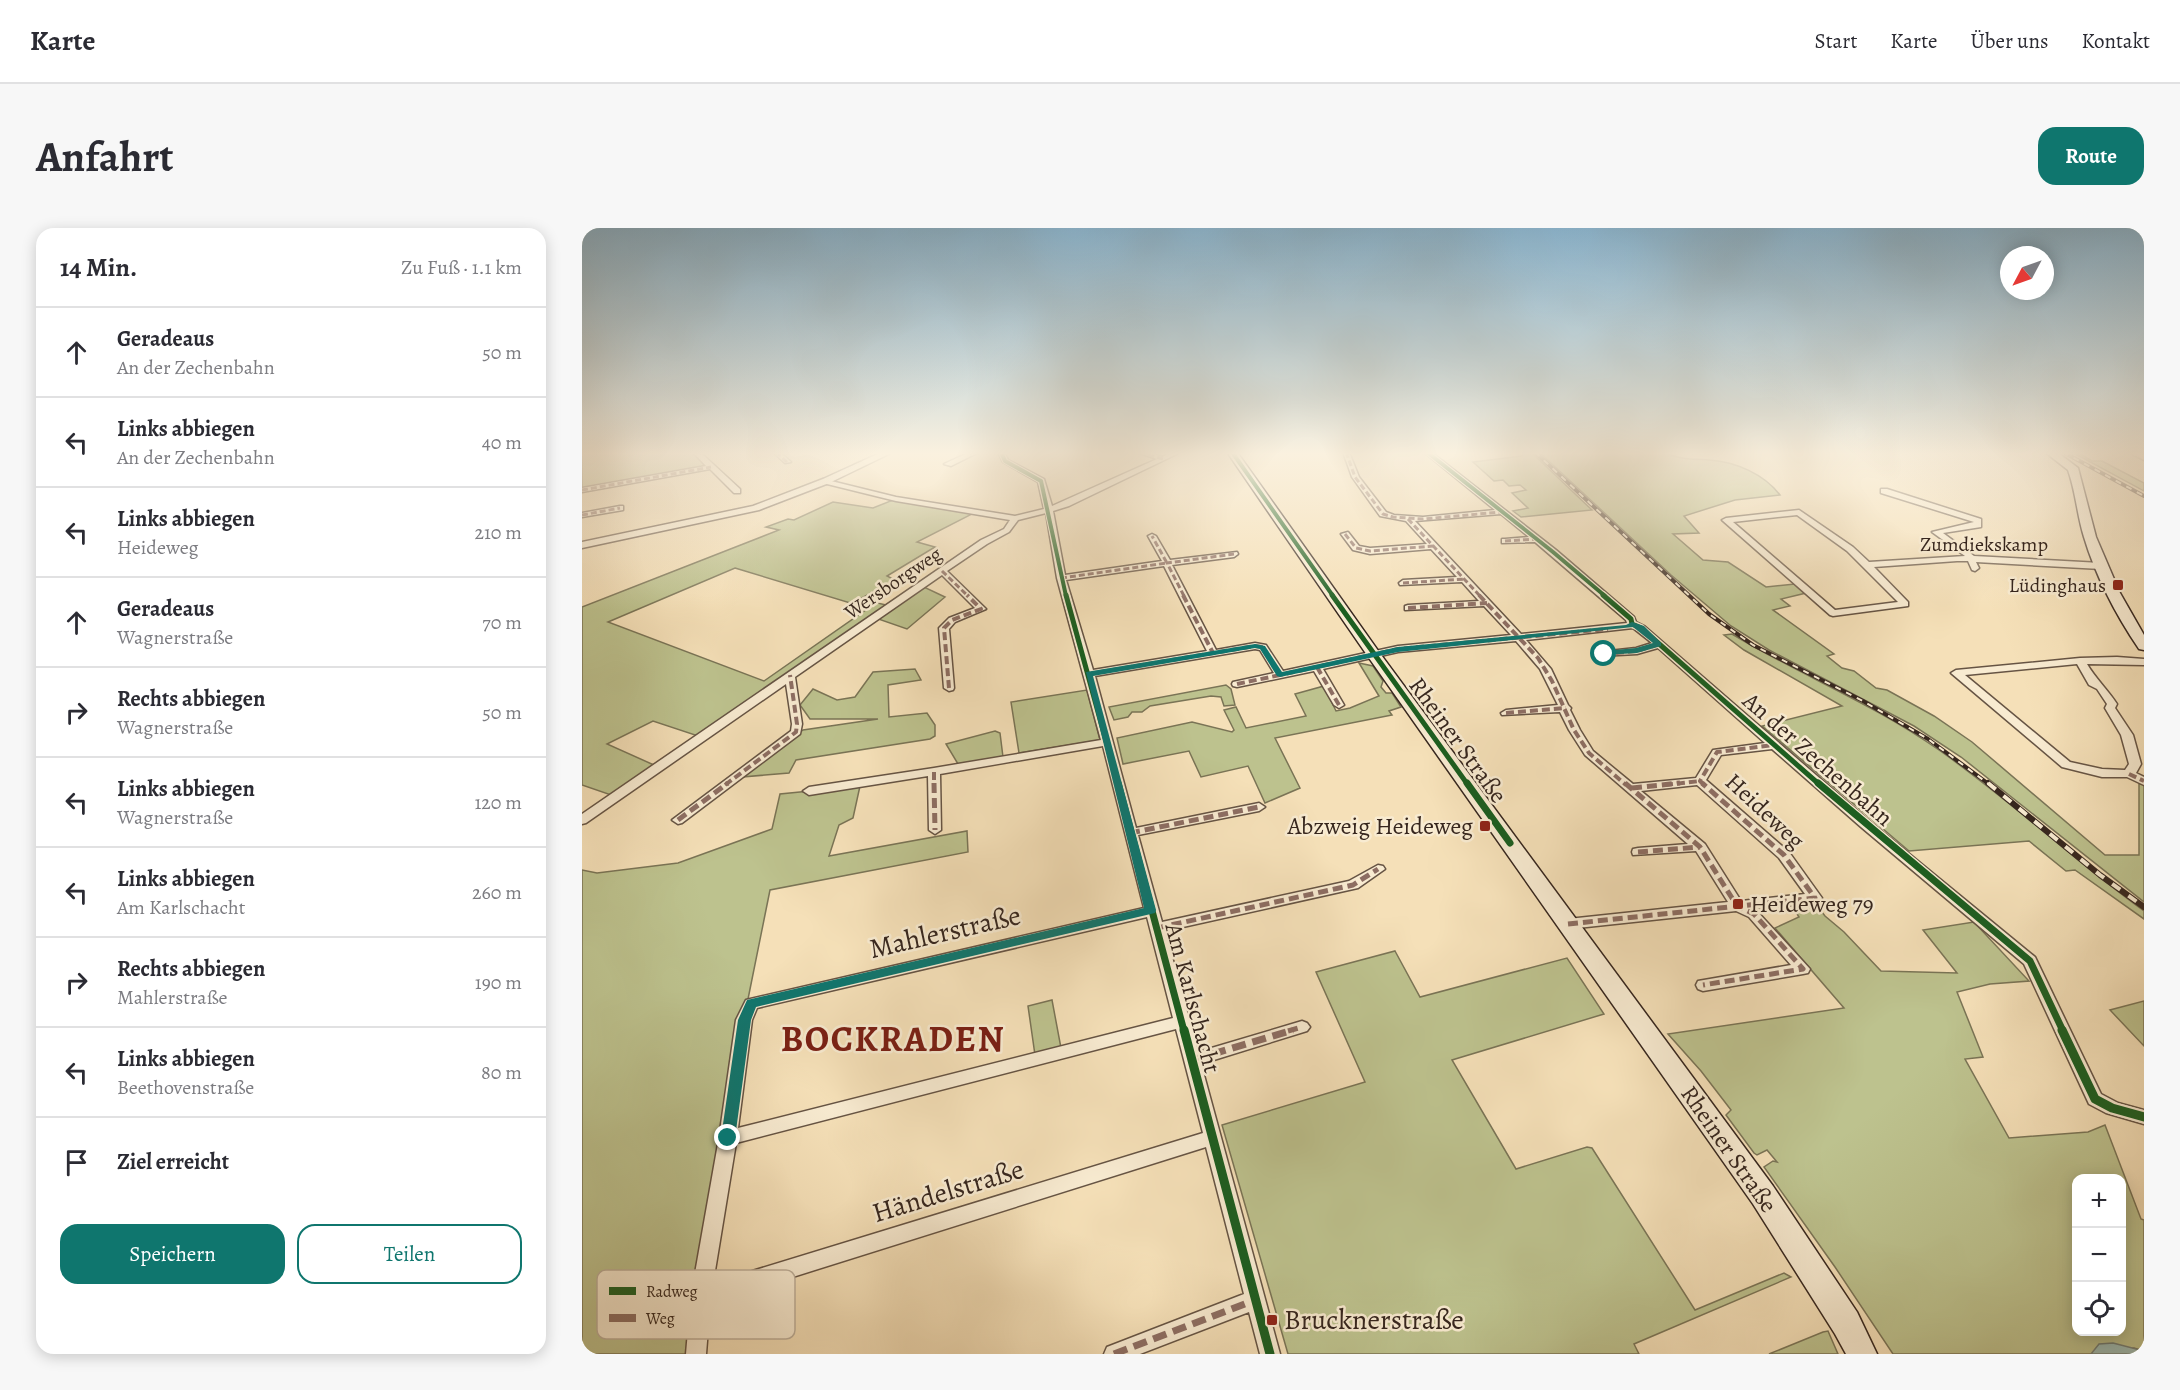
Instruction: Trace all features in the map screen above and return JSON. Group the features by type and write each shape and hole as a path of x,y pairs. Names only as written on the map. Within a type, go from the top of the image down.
{"main road":[{"name":"Rheiner Straße","path":"1269,505 1374,655 1763,1195 1846,1323 1862,1354"},
{"path":"2082,505 2090,536 2112,595 2144,646"}],"street":[{"path":"582,545 735,514 765,505"},
{"path":"931,505 1016,518"},
{"name":"Am Karlschacht","path":"1047,505 1060,578 1089,674 1180,1023 1192,1060 1270,1354"},
{"name":"Wersborgweg","path":"582,819 984,542 1007,531 1016,518 1049,511 1063,505"},
{"path":"1376,505 1383,514 1398,519 1501,512"},
{"name":"An der Zechenbahn","path":"1492,505 1631,619 1632,624 1641,628 1774,745 2030,961 2095,1099 2104,1106 2123,1113 2144,1117"},
{"path":"1926,505 1978,521 1978,525 1936,532 1973,563"},
{"path":"582,515 620,508"},
{"path":"1800,512 1850,549 1867,565 1905,604 1833,612 1726,520 1800,512"},
{"path":"1408,519 1549,672 1579,741 1589,753 1700,847 1737,906 1754,914 1803,969 1703,985"},
{"path":"1345,534 1356,548 1370,551 1433,546"},
{"path":"1152,536 1213,653"},
{"path":"1505,541 1536,539"},
{"path":"1060,578 1234,554"},
{"name":"Zumdiekskamp","path":"1867,565 1973,563 2101,566"},
{"path":"942,571 981,609 952,620 944,628 949,688"},
{"path":"1403,583 1465,579"},
{"path":"1408,608 1487,603"},
{"path":"1237,684 1398,649 1628,627 1632,624"},
{"path":"1604,654 1637,651 1659,644"},
{"path":"1089,674 1259,646 1263,647 1280,675"},
{"path":"2080,661 2093,683 2101,687 2112,704 2110,708 2127,735 2135,764 2129,774"},
{"path":"2144,662 2080,661 1956,673 2066,765 2103,773 2129,774 2144,781"},
{"path":"1317,667 1339,705"},
{"path":"678,820 796,732 797,724 790,675"},
{"path":"1506,713 1566,708"},
{"path":"809,791 1106,742"},
{"name":"Heideweg","path":"1700,781 1717,752 1774,745"},
{"path":"934,772 935,830"},
{"name":"Heideweg","path":"1568,924 1815,898 1784,855 1700,781 1632,789"},
{"path":"1130,833 1259,807"},
{"path":"1638,852 1700,847"},
{"path":"1157,928 1353,885 1378,869"},
{"name":"Mahlerstraße","path":"728,1138 744,1020 751,1004 1151,910"},
{"path":"705,1270 728,1138 1180,1023"},
{"path":"1192,1060 1302,1027"},
{"name":"Händelstraße","path":"785,1270 1212,1138"},
{"path":"1114,1354 1255,1300"},
{"path":"696,1354 697,1339"}],"green space":[{"path":"827,505 873,508 882,505 921,505 974,513 917,542 935,547 887,576 895,580 860,599 886,605 924,587 945,597 907,629 870,616 698,736 653,721 607,744 654,765 611,795 582,785 582,607 779,530 766,527 788,519 794,520","holes":["735,568 867,609 764,681 608,622"]},
{"path":"1524,505 1586,505 1592,510 1521,517 1513,511 1528,508"},
{"path":"1595,505 1721,505 1684,516 1699,533 1673,534 1703,560 1728,562 1766,587 1795,584 1806,593 1781,599 1790,606 1773,610 1834,654 1827,656 1842,668 1854,671 1876,688 1887,690 1934,716 1972,742 2105,855 2139,855 2139,784 2144,784 2144,902 1961,757 1914,726 1769,650 1731,626 1671,575"},
{"path":"1732,634 1889,718 1939,750 2144,911 2144,919 2075,870 2066,871 2029,841 1909,851 1762,726 1842,706 1744,650 1724,635"},
{"path":"1359,663 1373,666 1383,681 1381,687 1386,693 1392,693 1401,707 1389,711 1392,715 1275,738 1300,788 1265,803 1248,766 1201,777 1189,751 1123,764 1117,738 1192,722 1232,732 1234,730 1224,710 1236,707 1246,728 1306,716 1295,694 1324,686 1336,711 1379,696"},
{"path":"915,669 921,680 888,685 889,717 927,713 935,725 935,736 930,739 796,760 789,773 742,777 803,730 878,719 810,719 800,705 813,689 837,700 855,697 873,672"},
{"path":"1226,685 1231,689 1235,705 1224,706 1221,697 1211,696 1150,706 1142,712 1132,712 1128,717 1114,720 1109,707"},
{"path":"1087,690 1100,740 1019,753 1011,702"},
{"path":"995,731 1000,733 1003,757 958,764 946,744"},
{"path":"860,786 853,818 839,825 829,856 967,831 968,852 770,890 747,1004 704,1270 597,1270 597,1339 693,1339 691,1354 582,1354 582,870 597,873 678,863 772,829 780,794"},
{"path":"1815,903 1825,916 1844,932 1881,971 1957,973 1923,930 1974,922 2029,981 1990,984 1957,992 1983,1057 1965,1059 2009,1138 2088,1132 2105,1125 2124,1174 2072,1174 2072,1336 2126,1336 2126,1180 2141,1219 2144,1220 2144,1351 2134,1348 2091,1354 1893,1354 1764,1167 1773,1161 1777,1162 1767,1150 1757,1155 1754,1153 1726,1115 1731,1110 1668,1034 1844,1008 1775,928 1799,917 1792,906"},
{"path":"1395,951 1420,997 1567,958 1604,1014 1452,1060 1516,1169 1587,1147 1592,1148 1695,1310 1784,1273 1791,1277 1634,1344 1639,1354 1288,1354 1222,1125 1365,1082 1316,972"},
{"path":"1052,1000 1061,1048 1035,1055 1028,1006"},
{"path":"2144,1001 2144,1046 2110,1010"},
{"path":"1828,1331 1838,1354 1769,1354 1823,1332"}],"water":[{"path":"2113,1343 2144,1351 2144,1354 2091,1354 2099,1344"}],"railway":[{"path":"1591,505 1709,614 1753,645 1863,701 1928,739 1990,785"},
{"path":"1988,783 2100,875 2144,907"}],"marked path":[{"path":"1376,505 1383,514 1407,519 1501,512"},
{"path":"582,515 620,508"},
{"path":"1408,519 1538,658 1546,669 1574,730 1589,753 1700,847 1737,906 1754,914 1803,969 1703,985"},
{"path":"1345,534 1356,548 1370,551 1433,546"},
{"path":"1061,578 1167,563 1152,536"},
{"path":"1505,541 1536,539"},
{"path":"1213,653 1167,563 1234,554"},
{"path":"942,571 981,609 952,620 944,628 949,688"},
{"path":"1403,583 1465,579"},
{"path":"1408,608 1487,603"},
{"path":"1089,674 1255,646 1263,647 1280,675 1398,649 1608,629"},
{"path":"1604,654 1637,651 1659,644"},
{"path":"1317,667 1339,705"},
{"path":"678,820 796,732 797,724 790,675"},
{"path":"1237,684 1280,675"},
{"path":"1506,713 1566,708"},
{"path":"1568,924 1815,898 1784,855 1700,781 1717,752 1774,745"},
{"path":"934,772 935,830"},
{"path":"2129,774 2144,781"},
{"path":"1632,788 1700,781"},
{"path":"1130,833 1259,807"},
{"path":"1638,852 1700,847"},
{"path":"1157,928 1353,885 1378,869"},
{"path":"1192,1060 1302,1027"},
{"path":"1114,1354 1255,1300"}],"cycle path":[{"path":"1047,505 1061,578 1089,674 1270,1354"},
{"path":"1269,505 1510,843"},
{"path":"1493,505 1553,552 1631,619 1632,624 1641,628 1865,824 2030,961 2095,1099 2112,1108 2144,1117"}],"place":[{"name":"Lüdinghaus","path":"2118,585"},
{"name":"Abzweig Heideweg","path":"1485,826"},
{"name":"Heideweg 79","path":"1738,904"},
{"name":"Brucknerstraße","path":"1272,1320"}],"district":[{"name":"BOCKRADEN","path":"893,1038"}],"route":[{"path":"728,1138 744,1020 751,1004 1151,910 1089,674 1259,646 1263,647 1280,675 1398,649 1628,627 1632,624 1641,628 1659,644 1637,651 1604,654"}]}
